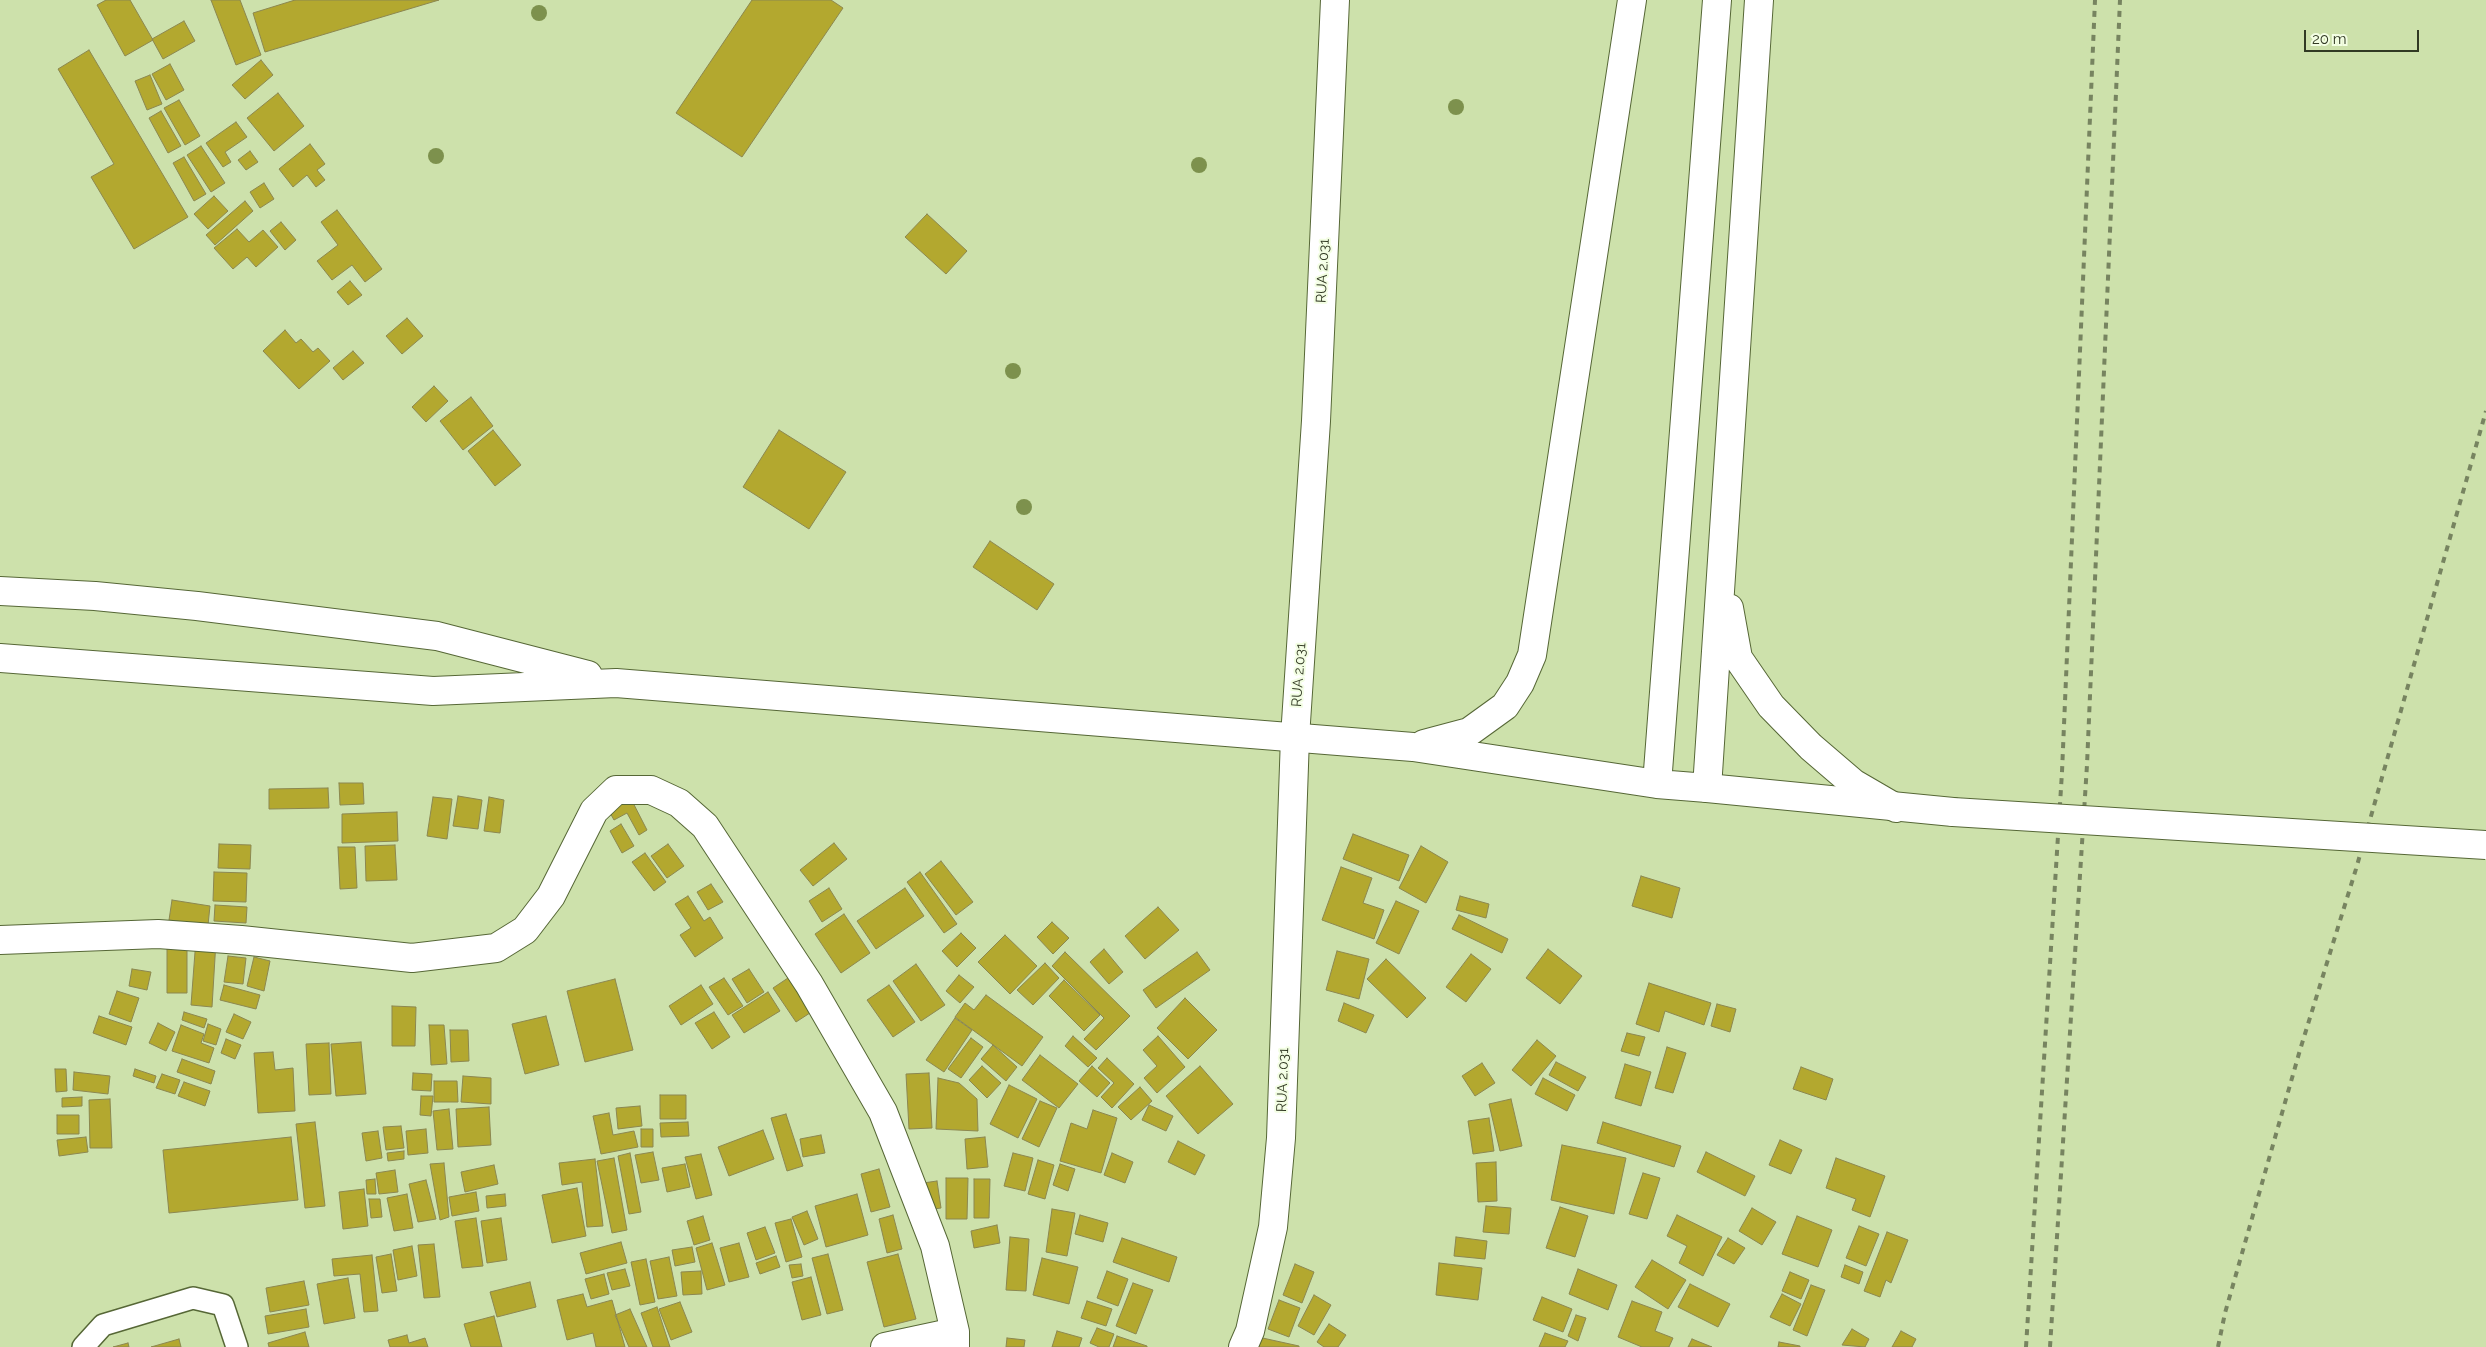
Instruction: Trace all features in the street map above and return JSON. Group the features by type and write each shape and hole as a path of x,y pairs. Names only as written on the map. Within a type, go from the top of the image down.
{"main road":[{"name":"RUA 2.031","path":"1243,1347 1250,1331 1273,1227 1281,1138 1295,737 1316,421 1335,0"},
{"path":"1413,747 1469,732 1505,706 1520,683 1532,654 1632,0"},
{"path":"1657,784 1716,0"},
{"path":"1708,788 1759,0"},
{"path":"1722,567 1738,658 1772,706 1811,747 1853,783 1896,808"},
{"path":"0,591 95,596 197,606 437,636 616,682"},
{"path":"0,658 433,691 616,682 1413,747 1657,784 1896,808 2486,845"},
{"path":"0,940 158,934 241,940 412,958 496,948 525,930 551,896 594,811 616,790 651,790 679,803 705,826 809,984 883,1112 935,1246 955,1340 885,1347"}],"lane":[{"path":"83,1347 103,1325 193,1298 223,1305 237,1347"}],"building":[{"path":"106,0 130,0 153,40 125,56 97,5"},
{"path":"211,0 240,0 261,55 236,65"},
{"path":"295,0 439,0 265,52 253,13"},
{"path":"752,0 831,0 843,8 742,157 676,113"},
{"path":"184,21 195,41 163,59 152,39"},
{"path":"89,50 188,217 134,249 91,177 114,164 58,69"},
{"path":"261,60 273,75 245,99 232,85"},
{"path":"170,64 184,90 166,100 152,74"},
{"path":"150,75 162,104 147,110 135,81"},
{"path":"278,93 304,126 274,151 247,118"},
{"path":"179,100 200,136 185,145 164,108"},
{"path":"161,111 181,146 168,153 149,118"},
{"path":"236,122 247,137 225,152 231,162 223,167 206,143"},
{"path":"310,144 325,164 317,170 325,180 316,187 307,175 293,187 279,169"},
{"path":"201,146 225,183 211,192 187,155"},
{"path":"250,151 258,162 246,170 238,160"},
{"path":"184,157 206,194 194,201 173,163"},
{"path":"264,183 274,199 260,208 250,192"},
{"path":"214,196 228,211 208,229 194,214"},
{"path":"245,201 253,211 215,245 206,235"},
{"path":"337,210 382,269 365,282 352,265 332,280 317,261 338,245 321,222"},
{"path":"927,214 967,251 946,274 905,237"},
{"path":"281,222 296,240 285,250 270,231"},
{"path":"237,229 249,242 263,230 278,247 256,267 247,257 233,269 214,248"},
{"path":"350,281 362,295 348,305 337,292"},
{"path":"407,318 423,336 402,354 386,336"},
{"path":"285,330 296,343 301,339 313,352 318,348 330,361 299,389 263,351"},
{"path":"353,351 364,363 343,380 333,368"},
{"path":"434,386 448,401 426,422 412,407"},
{"path":"471,397 493,426 463,450 440,421"},
{"path":"493,430 521,465 495,486 468,451"},
{"path":"779,430 846,472 809,529 743,487"},
{"path":"990,541 1054,584 1037,610 973,567"},
{"path":"339,783 363,783 364,804 340,805"},
{"path":"328,788 329,808 269,809 269,789"},
{"path":"627,791 647,830 639,835 627,813 614,820 604,802"},
{"path":"458,796 482,800 478,829 453,826"},
{"path":"433,797 452,799 447,839 427,836"},
{"path":"489,797 504,800 500,833 484,831"},
{"path":"397,812 398,841 342,843 342,814"},
{"path":"621,824 634,846 622,853 610,831"},
{"path":"1353,834 1409,855 1399,881 1343,859"},
{"path":"834,843 847,859 813,886 800,870"},
{"path":"219,844 251,845 250,869 218,868"},
{"path":"668,844 684,866 667,878 651,856"},
{"path":"395,845 397,880 366,881 365,846"},
{"path":"1421,846 1448,862 1426,903 1399,888"},
{"path":"338,847 355,847 357,888 340,889"},
{"path":"645,853 666,882 654,891 632,862"},
{"path":"941,861 973,902 956,915 925,874"},
{"path":"1341,867 1372,878 1363,903 1384,910 1374,939 1322,920"},
{"path":"214,872 247,873 246,902 213,901"},
{"path":"920,872 957,924 944,933 907,882"},
{"path":"1641,876 1680,888 1672,918 1632,906"},
{"path":"711,884 723,902 708,910 697,892"},
{"path":"829,888 842,909 822,922 809,901"},
{"path":"905,888 924,916 876,949 857,921"},
{"path":"688,896 704,921 710,917 723,938 695,957 680,935 691,928 675,904"},
{"path":"1460,896 1489,904 1486,918 1456,910"},
{"path":"172,900 210,906 208,925 169,920"},
{"path":"1396,901 1419,911 1399,954 1376,943"},
{"path":"215,905 247,907 246,923 214,921"},
{"path":"1158,907 1179,930 1145,959 1125,936"},
{"path":"844,914 870,953 841,973 815,934"},
{"path":"1459,915 1508,939 1502,953 1452,929"},
{"path":"1052,922 1069,938 1053,954 1037,937"},
{"path":"961,933 976,948 957,967 942,951"},
{"path":"1005,935 1037,966 1010,994 978,962"},
{"path":"196,939 216,941 212,1007 191,1005"},
{"path":"167,949 187,950 187,993 167,993"},
{"path":"1104,949 1123,972 1109,984 1090,962"},
{"path":"1548,949 1582,976 1560,1004 1526,978"},
{"path":"1337,951 1369,959 1359,999 1326,990"},
{"path":"1065,952 1130,1016 1096,1050 1084,1039 1104,1018 1052,966"},
{"path":"1197,952 1210,970 1156,1008 1143,990"},
{"path":"1471,954 1491,969 1466,1002 1446,987"},
{"path":"228,956 246,958 243,984 224,982"},
{"path":"254,957 270,961 264,991 247,986"},
{"path":"1386,959 1426,998 1407,1018 1367,979"},
{"path":"1045,963 1059,978 1033,1005 1017,990"},
{"path":"916,964 945,1005 921,1021 893,981"},
{"path":"132,969 151,972 147,990 129,986"},
{"path":"749,969 764,992 747,1003 732,979"},
{"path":"959,975 974,987 960,1003 946,991"},
{"path":"791,976 813,1011 796,1022 773,988"},
{"path":"724,978 743,1006 728,1015 709,987"},
{"path":"615,979 633,1050 585,1062 567,991"},
{"path":"1064,980 1100,1015 1084,1031 1049,996"},
{"path":"1649,983 1711,1003 1704,1025 1665,1011 1659,1032 1636,1024"},
{"path":"224,985 260,995 256,1009 220,1000"},
{"path":"701,985 713,1004 681,1025 669,1006"},
{"path":"889,985 915,1022 893,1037 867,1000"},
{"path":"117,991 139,998 131,1022 109,1014"},
{"path":"768,992 780,1011 744,1033 732,1015"},
{"path":"986,995 1043,1037 1022,1066 955,1017 965,1003 974,1010"},
{"path":"1185,998 1217,1030 1188,1059 1157,1028"},
{"path":"1344,1003 1374,1015 1366,1033 1338,1021"},
{"path":"1717,1004 1736,1009 1730,1032 1711,1026"},
{"path":"392,1006 416,1007 415,1046 392,1046"},
{"path":"184,1012 207,1019 204,1028 182,1020"},
{"path":"714,1012 730,1037 712,1049 695,1023"},
{"path":"234,1014 251,1022 243,1039 226,1032"},
{"path":"99,1016 132,1027 126,1045 93,1033"},
{"path":"546,1016 559,1065 525,1074 512,1024"},
{"path":"955,1018 972,1030 944,1072 926,1060"},
{"path":"158,1023 175,1032 166,1051 149,1043"},
{"path":"208,1024 221,1029 216,1045 203,1041"},
{"path":"181,1025 204,1034 201,1043 214,1048 209,1063 172,1051"},
{"path":"429,1025 444,1025 447,1064 431,1065"},
{"path":"450,1030 468,1030 469,1061 451,1062"},
{"path":"1627,1033 1645,1037 1639,1056 1621,1051"},
{"path":"1073,1036 1097,1058 1088,1067 1065,1046"},
{"path":"1158,1036 1185,1067 1157,1093 1144,1078 1157,1066 1143,1050"},
{"path":"971,1038 983,1047 961,1078 948,1069"},
{"path":"226,1039 241,1045 235,1059 221,1053"},
{"path":"1537,1040 1556,1056 1531,1086 1512,1070"},
{"path":"361,1042 366,1094 336,1096 331,1044"},
{"path":"329,1043 331,1094 309,1095 306,1044"},
{"path":"993,1045 1017,1067 1006,1081 981,1059"},
{"path":"1667,1047 1686,1053 1673,1093 1655,1088"},
{"path":"273,1052 275,1070 293,1068 295,1111 258,1113 254,1053"},
{"path":"1040,1055 1078,1084 1059,1108 1022,1080"},
{"path":"1107,1058 1134,1084 1112,1108 1101,1097 1114,1083 1098,1068"},
{"path":"182,1059 215,1071 211,1084 177,1072"},
{"path":"1556,1062 1586,1077 1578,1091 1549,1075"},
{"path":"1482,1063 1495,1083 1475,1096 1462,1076"},
{"path":"1625,1064 1651,1072 1641,1106 1615,1098"},
{"path":"982,1066 1001,1083 987,1098 969,1080"},
{"path":"1092,1066 1110,1083 1097,1097 1079,1081"},
{"path":"1200,1066 1233,1104 1198,1134 1166,1096"},
{"path":"1801,1067 1833,1079 1826,1100 1793,1089"},
{"path":"55,1069 66,1069 67,1091 56,1092"},
{"path":"135,1069 156,1076 154,1083 133,1076"},
{"path":"74,1072 110,1076 108,1094 73,1090"},
{"path":"413,1073 432,1074 431,1091 412,1090"},
{"path":"929,1073 932,1128 909,1129 906,1074"},
{"path":"162,1074 180,1080 175,1094 156,1088"},
{"path":"463,1076 491,1078 491,1104 461,1102"},
{"path":"938,1078 959,1083 977,1099 978,1131 936,1129"},
{"path":"1543,1078 1575,1095 1567,1111 1535,1094"},
{"path":"434,1081 457,1081 458,1102 434,1102"},
{"path":"184,1082 210,1091 205,1106 178,1096"},
{"path":"1009,1085 1037,1099 1018,1138 990,1124"},
{"path":"1140,1087 1152,1101 1131,1120 1118,1107"},
{"path":"660,1095 686,1095 686,1119 660,1119"},
{"path":"421,1096 433,1096 431,1116 420,1115"},
{"path":"82,1097 82,1106 62,1107 62,1098"},
{"path":"110,1099 112,1148 90,1148 89,1100"},
{"path":"1511,1099 1522,1146 1500,1151 1489,1104"},
{"path":"1040,1101 1057,1108 1039,1147 1022,1139"},
{"path":"1149,1105 1173,1116 1166,1131 1142,1120"},
{"path":"640,1106 642,1126 618,1129 616,1108"},
{"path":"489,1107 491,1145 458,1147 456,1109"},
{"path":"449,1109 453,1149 437,1150 433,1111"},
{"path":"1093,1110 1117,1118 1101,1173 1060,1161 1071,1123 1087,1129"},
{"path":"609,1113 613,1135 634,1131 638,1147 601,1154 593,1116"},
{"path":"786,1114 803,1166 787,1171 771,1118"},
{"path":"57,1115 79,1115 79,1134 57,1134"},
{"path":"1489,1118 1494,1151 1473,1154 1468,1121"},
{"path":"315,1122 325,1206 305,1208 296,1124"},
{"path":"688,1122 689,1136 661,1137 660,1123"},
{"path":"1603,1122 1681,1146 1674,1167 1597,1143"},
{"path":"401,1126 404,1148 386,1150 383,1127"},
{"path":"426,1129 428,1153 408,1155 406,1131"},
{"path":"641,1129 653,1129 653,1147 641,1147"},
{"path":"763,1130 774,1159 729,1176 718,1147"},
{"path":"378,1131 382,1158 366,1161 362,1133"},
{"path":"821,1135 825,1153 803,1157 800,1139"},
{"path":"86,1137 88,1152 59,1156 57,1140"},
{"path":"291,1137 298,1200 169,1213 163,1150"},
{"path":"985,1137 988,1167 967,1169 965,1139"},
{"path":"1780,1140 1802,1150 1791,1174 1769,1165"},
{"path":"1178,1141 1205,1155 1195,1175 1168,1162"},
{"path":"1562,1145 1626,1158 1614,1214 1551,1200"},
{"path":"404,1151 404,1159 388,1161 387,1153"},
{"path":"653,1152 659,1180 641,1183 635,1155"},
{"path":"1706,1152 1755,1176 1745,1196 1697,1172"},
{"path":"630,1153 641,1212 629,1214 618,1156"},
{"path":"1013,1153 1033,1158 1025,1191 1004,1186"},
{"path":"1112,1153 1133,1162 1125,1183 1104,1175"},
{"path":"701,1154 712,1195 696,1199 685,1157"},
{"path":"614,1158 627,1230 612,1233 597,1161"},
{"path":"1836,1158 1885,1176 1870,1217 1852,1210 1856,1199 1826,1188"},
{"path":"595,1159 603,1226 587,1227 582,1182 562,1185 559,1163"},
{"path":"1038,1160 1054,1165 1045,1199 1028,1194"},
{"path":"1496,1162 1497,1201 1478,1202 1476,1163"},
{"path":"444,1163 449,1217 440,1220 430,1164"},
{"path":"685,1164 690,1187 667,1192 662,1168"},
{"path":"1060,1164 1075,1169 1068,1191 1053,1185"},
{"path":"494,1165 498,1184 465,1192 461,1172"},
{"path":"879,1169 890,1207 871,1212 861,1174"},
{"path":"395,1170 398,1192 379,1194 376,1173"},
{"path":"1643,1173 1660,1178 1647,1219 1629,1214"},
{"path":"946,1178 968,1178 967,1219 946,1219"},
{"path":"375,1179 376,1194 367,1194 366,1180"},
{"path":"974,1179 990,1179 989,1218 974,1218"},
{"path":"426,1180 436,1219 418,1222 409,1184"},
{"path":"937,1181 941,1208 927,1210 923,1183"},
{"path":"577,1188 586,1236 552,1243 542,1195"},
{"path":"364,1189 368,1226 343,1229 339,1192"},
{"path":"476,1192 479,1211 452,1216 449,1197"},
{"path":"407,1194 413,1228 394,1231 387,1198"},
{"path":"505,1194 506,1206 487,1208 486,1196"},
{"path":"857,1194 868,1235 826,1247 815,1206"},
{"path":"369,1199 380,1199 382,1217 371,1218"},
{"path":"1486,1206 1511,1208 1509,1234 1483,1232"},
{"path":"1560,1207 1588,1216 1575,1257 1546,1248"},
{"path":"1752,1208 1776,1222 1762,1245 1739,1231"},
{"path":"1052,1209 1075,1213 1067,1256 1046,1252"},
{"path":"807,1211 818,1239 804,1245 792,1217"},
{"path":"893,1215 902,1249 887,1253 879,1219"},
{"path":"1080,1215 1108,1223 1103,1242 1075,1234"},
{"path":"1677,1215 1722,1237 1703,1276 1679,1263 1687,1246 1667,1236"},
{"path":"703,1216 710,1240 694,1245 687,1221"},
{"path":"1797,1216 1832,1230 1818,1267 1782,1254"},
{"path":"476,1218 483,1266 462,1268 455,1221"},
{"path":"501,1218 507,1260 487,1263 481,1221"},
{"path":"791,1219 802,1257 786,1262 775,1223"},
{"path":"997,1225 1000,1243 974,1248 971,1231"},
{"path":"1859,1226 1879,1234 1866,1266 1846,1258"},
{"path":"765,1227 775,1253 756,1260 747,1233"},
{"path":"1887,1232 1908,1240 1891,1283 1886,1280 1880,1297 1864,1291"},
{"path":"1010,1237 1029,1239 1026,1291 1006,1290"},
{"path":"1456,1237 1487,1241 1485,1259 1454,1256"},
{"path":"1122,1238 1177,1257 1169,1282 1113,1262"},
{"path":"1728,1238 1745,1248 1734,1264 1717,1255"},
{"path":"621,1242 627,1263 586,1274 580,1253"},
{"path":"712,1243 725,1285 707,1290 696,1248"},
{"path":"739,1243 749,1277 729,1282 720,1248"},
{"path":"434,1244 440,1297 424,1298 418,1245"},
{"path":"412,1246 417,1276 398,1280 393,1250"},
{"path":"692,1247 695,1262 675,1266 672,1250"},
{"path":"391,1254 397,1291 382,1293 376,1257"},
{"path":"828,1254 843,1310 827,1314 812,1258"},
{"path":"898,1254 916,1319 884,1327 867,1262"},
{"path":"372,1255 378,1311 364,1312 360,1274 334,1276 332,1259"},
{"path":"776,1256 780,1267 760,1274 756,1263"},
{"path":"669,1257 677,1296 658,1299 650,1261"},
{"path":"1042,1258 1078,1267 1069,1304 1033,1295"},
{"path":"646,1259 655,1302 640,1305 631,1262"},
{"path":"1652,1260 1686,1280 1668,1309 1635,1287"},
{"path":"1439,1263 1482,1268 1478,1300 1436,1295"},
{"path":"801,1264 803,1276 792,1278 789,1265"},
{"path":"1295,1264 1314,1272 1302,1303 1283,1295"},
{"path":"1845,1265 1863,1272 1859,1284 1841,1277"},
{"path":"625,1269 630,1286 612,1290 607,1273"},
{"path":"1578,1269 1617,1285 1608,1310 1569,1294"},
{"path":"701,1271 702,1294 683,1295 681,1272"},
{"path":"1107,1271 1128,1279 1118,1306 1097,1298"},
{"path":"1790,1272 1809,1280 1801,1299 1782,1291"},
{"path":"604,1274 609,1294 591,1299 585,1279"},
{"path":"811,1277 821,1315 802,1320 792,1282"},
{"path":"348,1278 355,1318 324,1324 317,1284"},
{"path":"304,1281 309,1305 270,1312 266,1288"},
{"path":"530,1282 536,1307 497,1317 490,1292"},
{"path":"1133,1283 1153,1290 1136,1334 1116,1326"},
{"path":"1690,1284 1730,1304 1718,1327 1678,1307"},
{"path":"1811,1285 1825,1290 1807,1336 1793,1330"},
{"path":"583,1294 587,1307 612,1300 625,1347 596,1347 593,1333 567,1340 557,1300"},
{"path":"1782,1294 1801,1304 1790,1326 1770,1317"},
{"path":"1314,1295 1331,1305 1314,1335 1298,1326"},
{"path":"1542,1297 1572,1309 1563,1332 1533,1320"},
{"path":"1279,1300 1300,1308 1289,1337 1268,1329"},
{"path":"1087,1301 1112,1309 1106,1326 1081,1318"},
{"path":"1632,1301 1662,1312 1655,1331 1673,1338 1669,1347 1642,1347 1618,1337"},
{"path":"680,1302 692,1332 671,1340 659,1309"},
{"path":"657,1307 670,1347 653,1347 641,1313"},
{"path":"306,1309 309,1327 268,1334 265,1316"},
{"path":"630,1309 647,1347 629,1347 615,1315"},
{"path":"1576,1315 1586,1318 1578,1341 1568,1336"},
{"path":"494,1316 502,1347 471,1347 464,1324"},
{"path":"1329,1324 1346,1335 1338,1347 1324,1347 1317,1342"},
{"path":"1097,1328 1114,1334 1109,1347 1099,1347 1090,1343"},
{"path":"1852,1329 1869,1339 1865,1347 1842,1345"},
{"path":"1057,1331 1082,1338 1079,1347 1052,1347"},
{"path":"1901,1331 1916,1339 1912,1347 1892,1347"},
{"path":"305,1332 309,1347 269,1347 268,1343"},
{"path":"1545,1333 1568,1341 1565,1347 1539,1347"},
{"path":"407,1335 409,1343 425,1338 428,1347 390,1347 388,1340"},
{"path":"1117,1336 1147,1346 1147,1347 1113,1347"},
{"path":"1258,1337 1299,1346 1299,1347 1256,1347"},
{"path":"1007,1338 1025,1340 1024,1347 1006,1347"},
{"path":"179,1339 181,1347 151,1347"},
{"path":"1692,1339 1712,1347 1688,1347"},
{"path":"1779,1342 1800,1346 1800,1347 1778,1347"},
{"path":"128,1343 129,1347 113,1347"}],"railway":[{"path":"2026,1347 2062,772 2095,0"},
{"path":"2050,1347 2087,765 2120,0"},
{"path":"2218,1347 2225,1313 2300,1050 2356,869 2486,411"}]}
